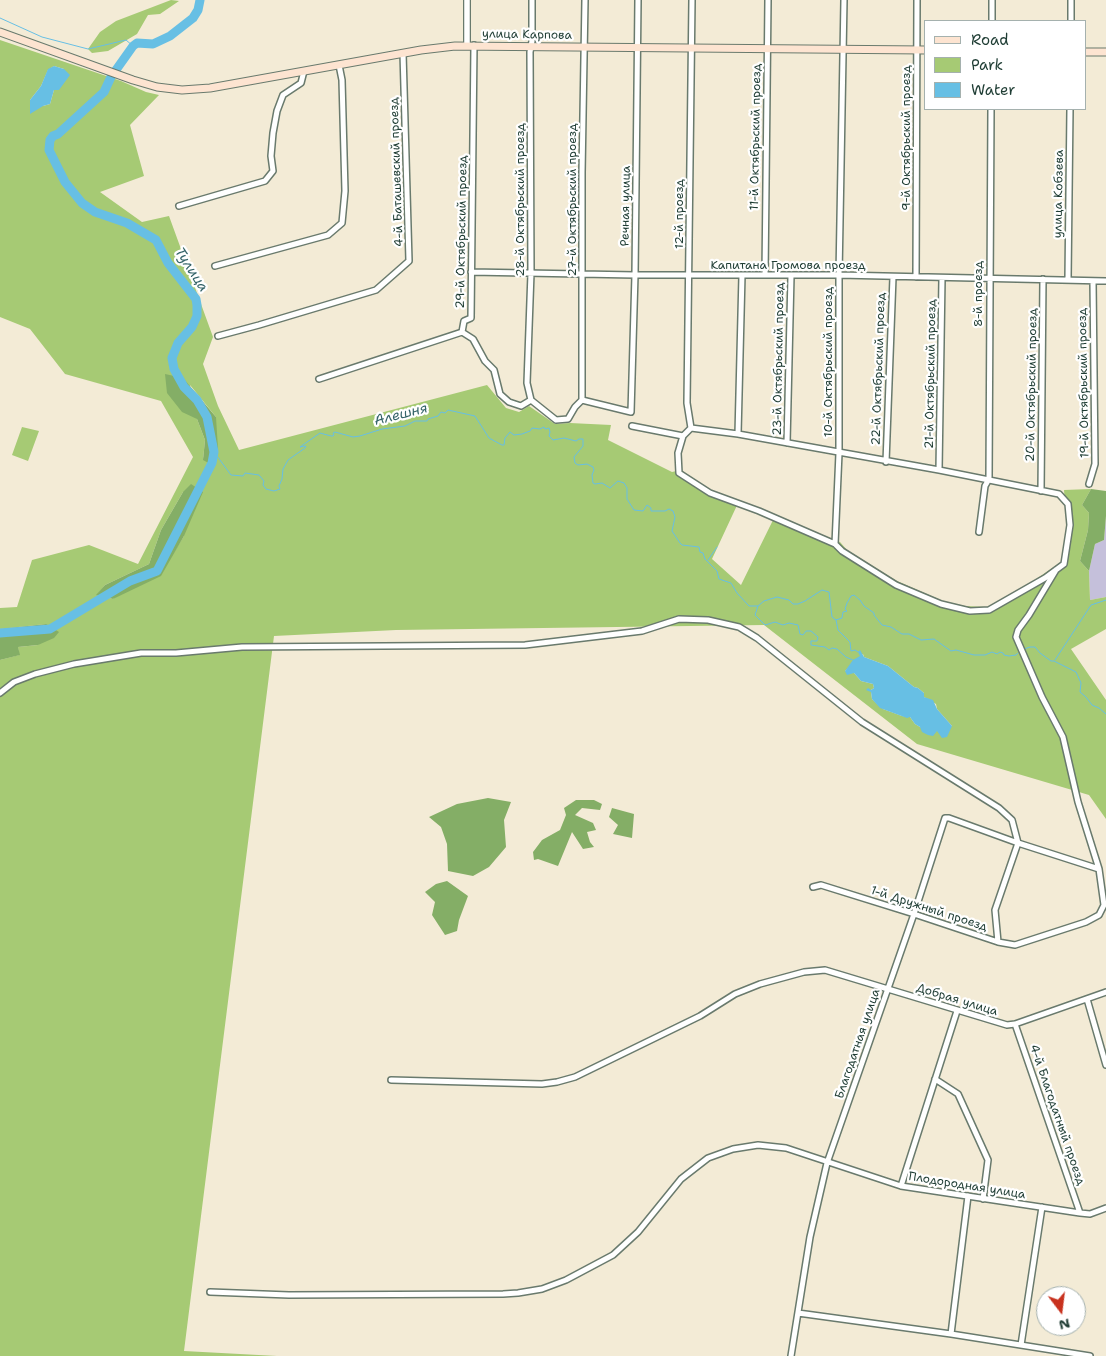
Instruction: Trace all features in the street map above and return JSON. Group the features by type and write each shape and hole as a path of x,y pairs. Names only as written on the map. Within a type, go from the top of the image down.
{"main road":[{"name":"улица Карпова","path":"0,32 134,80 169,89 194,90 403,53 440,47 471,45 921,50"},
{"path":"1086,52 1106,52"}],"street":[{"name":"29-й Октябрьский проезд","path":"462,332 464,321 471,318 471,45 467,0"},
{"name":"28-й Октябрьский проезд","path":"531,400 527,383 531,273 532,0"},
{"name":"27-й Октябрьский проезд","path":"582,400 585,0"},
{"name":"Речная улица","path":"582,400 631,412 635,275 638,0"},
{"name":"12-й проезд","path":"692,0 687,403 692,428"},
{"name":"11-й Октябрьский проезд","path":"764,275 768,0"},
{"name":"10-й Октябрьский проезд","path":"835,544 839,453 839,276 844,0"},
{"name":"9-й Октябрьский проезд","path":"916,277 921,50 917,0"},
{"path":"992,0 992,20"},
{"path":"1071,0 1071,20"},
{"name":"4-й Баташевский проезд","path":"218,336 376,290 410,261 403,53"},
{"path":"214,266 328,235 342,223 345,191 342,80 339,65"},
{"path":"180,206 265,181 273,170 272,141 276,111 283,95 301,84 304,71"},
{"name":"8-й проезд","path":"979,532 985,486 989,479 991,110"},
{"name":"улица Кобзева","path":"1068,280 1070,110"},
{"name":"Капитана Громова проезд","path":"471,272 1106,281"},
{"path":"738,434 742,275"},
{"name":"23-й Октябрьский проезд","path":"787,443 791,276"},
{"name":"22-й Октябрьский проезд","path":"886,462 893,277"},
{"name":"21-й Октябрьский проезд","path":"939,470 942,278"},
{"name":"20-й Октябрьский проезд","path":"1041,490 1043,279"},
{"name":"19-й Октябрьский проезд","path":"1089,484 1094,464 1093,281"},
{"path":"319,378 462,332 473,339 485,362 494,370 500,394 509,402 521,406 531,400 556,420 568,419 582,400"},
{"path":"632,426 683,436"},
{"path":"692,428 738,434 939,470 1059,494 1068,504 1070,526 1064,564 989,610 970,611 941,604 896,585 842,551 835,544 710,493 679,473 678,453 683,436 692,428"},
{"path":"998,942 1015,945 1086,922 1099,915 1104,905 1099,869 1078,802 1063,737 1042,697 1016,637 1018,630 1056,570"},
{"path":"0,693 14,682 35,674 74,664 141,653 176,653 242,647 525,645 642,631 679,619 708,620 739,627 757,638 862,722 999,808 1012,820 1018,843 1099,869 1106,875"},
{"name":"Благодатная улица","path":"792,1356 810,1237 827,1163 914,914 945,818 1018,843"},
{"name":"1-й Дружный проезд","path":"813,887 821,885 998,942 995,910 1018,843"},
{"name":"Добрая улица","path":"391,1080 542,1084 557,1082 575,1077 700,1016 735,994 760,984 804,972 825,970 1007,1025 1015,1024 1106,992"},
{"path":"1087,999 1106,1065"},
{"path":"901,1186 957,1011"},
{"name":"4-й Благодатный проезд","path":"1015,1024 1080,1213"},
{"path":"935,1079 958,1094 988,1160 983,1199"},
{"name":"Плодородная улица","path":"210,1292 289,1295 503,1294 530,1291 566,1280 613,1254 638,1232 681,1179 696,1166 720,1153 751,1146 786,1148 901,1186 1080,1213 1090,1214 1106,1208"},
{"path":"952,1334 968,1196"},
{"path":"1021,1345 1042,1207"},
{"path":"798,1313 952,1334 1090,1356"}],"shaded area":[{"path":"1106,516 1106,597 1090,600 1089,571 1095,544 1104,540"}],"green space":[{"path":"171,0 179,1 160,14 148,15 137,34 108,51 92,53 88,49 100,32 116,21"},
{"path":"0,40 159,95 130,125 144,176 100,192 142,222 169,216 213,337 203,364 218,406 239,450 487,385 506,408 519,412 529,406 555,424 611,425 608,440 672,472 681,470 711,490 739,501 712,559 741,585 775,516 840,542 847,550 897,581 943,601 965,606 988,607 1029,584 1061,562 1067,526 1064,490 1091,489 1082,505 1089,513 1088,530 1080,561 1089,571 1090,600 1106,597 1106,629 1071,649 1106,700 1106,819 1089,795 917,744 764,625 396,630 274,636 184,1351 277,1356 0,1356 0,660 19,655 18,647 38,645 46,624 0,629 0,608 17,607 32,560 89,545 138,564 193,457 161,401 65,374 30,329 0,317","holes":["54,66 64,69 50,104 43,106 30,100 41,86 48,70","190,385 216,417 203,460 205,440 197,419","183,492 184,536 174,552 113,599 97,595 105,585 149,564 161,530","863,654 864,657 888,666 924,693 924,697 936,704 937,709 952,726 937,731 920,727 910,717 883,709 872,699 871,690 874,688 873,684 861,681 854,673 845,671"]},
{"path":"165,374 183,378 216,417 218,449 214,466 203,460 205,440 197,419 182,412 167,393"},
{"path":"22,427 39,431 28,461 12,455"},
{"path":"191,484 203,492 184,536 161,576 113,599 96,595 105,585 149,564 161,530 183,492"},
{"path":"1091,489 1106,491 1106,516 1104,540 1095,544 1089,571 1080,561 1088,530 1089,513 1082,505"},
{"path":"46,624 59,632 54,638 38,645 18,647 20,655 0,660 0,629"},
{"path":"488,798 511,802 504,820 506,847 489,867 473,876 448,871 447,844 441,827 429,817 457,804"},
{"path":"576,800 594,800 602,804 600,810 582,808 575,815 593,823 596,830 587,832 590,842 594,847 583,849 572,832 558,866 538,859 534,860 533,852 542,840 560,830 566,815 564,808"},
{"path":"612,808 634,814 632,838 613,834 618,825 609,817"},
{"path":"447,881 468,896 457,931 445,935 432,915 435,902 425,892 436,884"}],"water":[{"path":"54,66 64,69 70,75 59,90 54,90 50,104 30,114 30,100 41,86 48,69"},
{"path":"860,650 864,657 888,666 924,693 924,697 933,700 937,709 952,726 947,737 942,738 937,731 933,736 928,735 922,732 920,727 910,717 907,718 880,708 872,699 871,692 866,690 874,688 873,684 861,681 854,673 847,675 845,671 853,660 860,656 858,652"}],"waterway":[{"name":"Тулица","path":"0,633 50,629 130,581 157,571 212,463 214,452 207,417 197,400 184,387 174,369 172,358 178,343 192,327 197,316 196,299 168,263 156,240 127,223 95,212 82,203 65,182 49,150 50,140 53,136 58,134 104,92 111,77 133,46 137,43 153,44 170,36 193,18 198,10 200,0"},
{"path":"0,18 42,37 88,49 126,40 133,46"},
{"name":"Алешня","path":"214,452 231,475 243,476 245,473 259,475 264,481 263,485 266,489 274,491 280,489 283,469 288,460 306,446 300,447 320,433 331,436 335,432 353,437 360,436 382,429 405,426 415,421 427,421 448,410 475,416 489,438 502,445 504,445 505,438 510,432 514,435 530,431 532,428 549,428 549,436 553,440 564,438 576,441 583,439 583,446 574,457 575,463 578,465 587,464 593,467 593,483 602,483 610,488 618,481 624,483 627,488 627,499 634,510 643,511 647,505 651,508 651,511 665,511 669,509 673,511 675,517 672,531 680,543 682,545 699,547 705,559 717,571 719,579 731,583 749,606 758,606 764,601 777,597 789,600 793,604 798,604 822,590 829,592 832,617 836,620 842,618 843,612 847,611 845,609 847,603 851,596 854,595 874,613 882,625 891,627 902,634 909,634 921,640 934,639 951,651 956,650 974,655 985,655 992,652 997,654 1000,652 1009,656 1018,653"},
{"path":"708,560 717,547"},
{"path":"1055,660 1091,605 1106,600"},
{"path":"758,606 755,615 765,625 775,622 783,625 789,623 798,625 800,634 803,635 806,631 811,631 818,637 817,641 811,641 811,645 825,647 829,650 832,648 837,649 853,660"},
{"path":"836,620 838,630 850,642 851,651 855,650 858,652"},
{"name":"Алешня","path":"1024,649 1035,647 1051,661 1076,672 1081,683 1080,692 1092,705 1106,714"}]}
